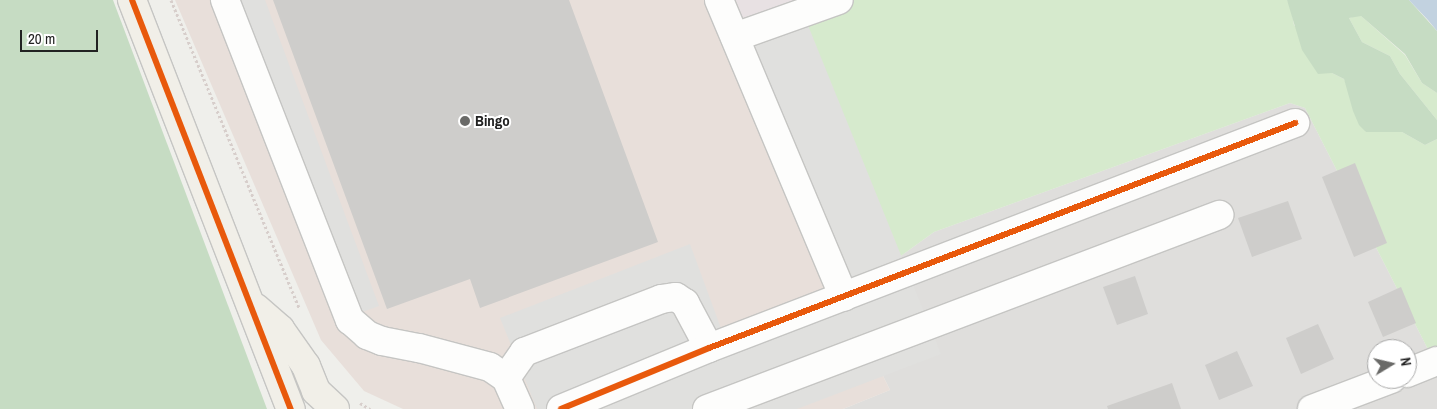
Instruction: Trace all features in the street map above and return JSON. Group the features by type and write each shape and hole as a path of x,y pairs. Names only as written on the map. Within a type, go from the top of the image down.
{"main road":[{"path":"132,0 291,409"},
{"path":"251,304 280,329 306,366 316,391 345,404"}],"street":[{"path":"225,0 350,320 367,334 382,341 419,348 490,367 506,378 520,409"},
{"path":"719,0 844,297"},
{"path":"735,37 839,0"},
{"path":"560,409 710,348 1295,123"},
{"path":"707,409 1219,215"},
{"path":"506,378 524,352 661,298 676,297 685,302 710,348"},
{"path":"1417,369 1437,361"},
{"path":"1312,409 1367,388"}],"path":[{"path":"171,0 303,317"},
{"path":"345,404 370,409"}],"shaded area":[{"path":"175,0 719,0 844,297 890,390 843,409 403,409 364,391 321,340"},
{"path":"236,0 265,0 379,306 354,315"},
{"path":"719,0 842,0 735,37"},
{"path":"803,13 941,354 797,409 537,409 500,318 690,244 726,342 843,297 735,37"},
{"path":"1290,103 1305,108 1437,367 1437,409 843,409 890,390 844,297 934,232"}],"green space":[{"path":"0,0 113,0 267,409 0,409"},
{"path":"839,0 1287,0 1291,8 1294,25 1332,73 1344,79 1366,132 1402,132 1425,145 1437,139 1437,367 1305,108 1290,103 934,232 844,297 778,22"},
{"path":"1287,0 1409,0 1437,31 1437,93 1422,83 1405,54 1361,16 1349,18 1362,42 1390,56 1400,74 1437,120 1437,139 1425,145 1402,132 1366,132 1359,125 1353,111 1344,79 1332,73 1318,74 1302,50"},
{"path":"1360,15 1405,55 1422,83 1437,93 1437,120 1400,74 1390,56 1362,42 1349,18"}],"water":[{"path":"1409,0 1437,0 1437,31 1428,20"}],"building":[{"name":"Bingo","path":"273,0 569,0 658,242 480,308 470,279 387,309"},
{"path":"1355,163 1387,243 1354,257 1322,177"},
{"path":"1288,201 1302,239 1252,257 1238,218"},
{"path":"1135,276 1148,314 1117,325 1103,287"},
{"path":"1401,287 1416,323 1383,337 1368,302"},
{"path":"1318,324 1334,359 1301,374 1286,338"},
{"path":"1237,351 1253,386 1219,400 1205,365"},
{"path":"1172,383 1181,409 1108,409 1107,406"}],"cycle path":[{"path":"132,0 291,409"},
{"path":"561,409 709,348 1295,123"}],"place":[{"name":"Bingo","path":"465,121"}]}
